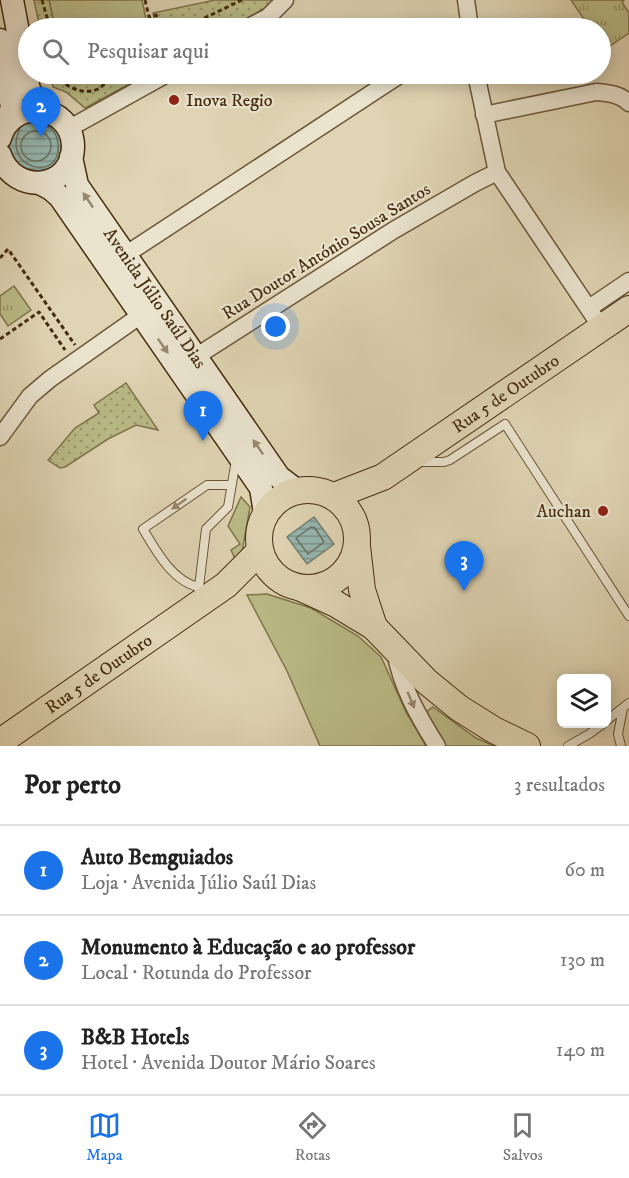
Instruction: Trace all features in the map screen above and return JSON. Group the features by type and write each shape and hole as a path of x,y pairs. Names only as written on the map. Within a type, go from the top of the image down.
{"main road":[{"path":"12,0 18,32"},
{"path":"0,40 12,107 4,130"},
{"path":"28,84 29,90 46,111"},
{"path":"4,130 25,111 38,109 57,116 68,129"},
{"name":"Avenida Júlio Saúl Dias","path":"68,129 72,142 71,157 78,185 141,315 187,362 237,454 261,488 265,513"},
{"path":"40,183 59,175 71,157"},
{"name":"Avenida Júlio Saúl Dias","path":"2,164 20,180 40,183 60,197 116,260 187,362 279,477 296,490"},
{"name":"Rua 5 de Outubro","path":"334,496 383,477 406,462 595,318 629,309"},
{"name":"Rua 5 de Outubro","path":"357,537 383,477"},
{"path":"374,627 362,590 357,537 348,509 334,496 315,489 296,490 278,499 265,513 259,531 260,551 268,568 292,585 336,604 374,627 426,681 459,708 494,730 527,746"},
{"path":"226,585 320,587 338,579 351,565 357,537"},
{"name":"Rua 5 de Outubro","path":"0,742 200,595 226,585 260,551"}],"street":[{"path":"266,18 285,0"},
{"path":"466,0 469,18"},
{"path":"68,129 149,84"},
{"path":"116,260 386,84"},
{"path":"478,84 497,172 595,318"},
{"path":"484,115 596,92 612,93 629,103"},
{"name":"Rua Doutor António Sousa Santos","path":"187,362 394,230 497,172"},
{"name":"Rua 5 de Outubro","path":"595,318 629,280"},
{"path":"0,437 30,396 50,379 141,315"},
{"path":"395,650 411,703 437,746"}],"lane":[{"path":"406,462 444,462 505,424 629,616"},
{"path":"200,595 206,529 228,507 237,454"},
{"path":"200,595 158,555 143,529 207,485 231,485"},
{"path":"611,717 626,706"},
{"path":"621,746 618,734 626,706"},
{"path":"568,746 597,728"}],"path":[{"path":"42,0 47,18"},
{"path":"145,0 148,17 156,15 157,18"},
{"path":"205,18 242,0"},
{"path":"67,84 76,90 91,92 105,84"},
{"path":"0,258 8,249 78,349"},
{"path":"0,339 39,312 68,354"}],"green space":[{"path":"34,0 49,0 53,18 38,18"},
{"path":"49,0 142,0 146,18 53,18"},
{"path":"215,0 274,0 247,18 154,18 153,13"},
{"path":"571,0 624,0 622,2 629,13 629,33 611,45 611,18 583,18"},
{"path":"52,84 129,84 85,108 66,92 53,87"},
{"path":"14,286 31,310 8,326 0,314 0,296"},
{"path":"126,383 158,430 136,425 108,439 65,467 60,468 48,460 75,428 99,413 94,405"},
{"path":"241,497 250,507 242,552 236,561 231,550 240,544 228,526"},
{"path":"267,594 311,608 358,636 381,657 406,712 426,746 320,746 287,671 247,595"},
{"path":"433,707 476,738 494,746 446,746 426,712"}],"water":[{"path":"24,119 52,122 65,146 51,169 41,172 25,172 9,151 9,141"},
{"path":"314,517 334,544 307,564 287,537"}],"place":[{"name":"Inova Regio","path":"174,100"},
{"name":"Monumento à Educação e ao professor","path":"41,137"},
{"name":"Auto Bemguiados","path":"203,441"},
{"name":"Auchan","path":"603,511"},
{"name":"B&B Hotels","path":"464,591"}]}
